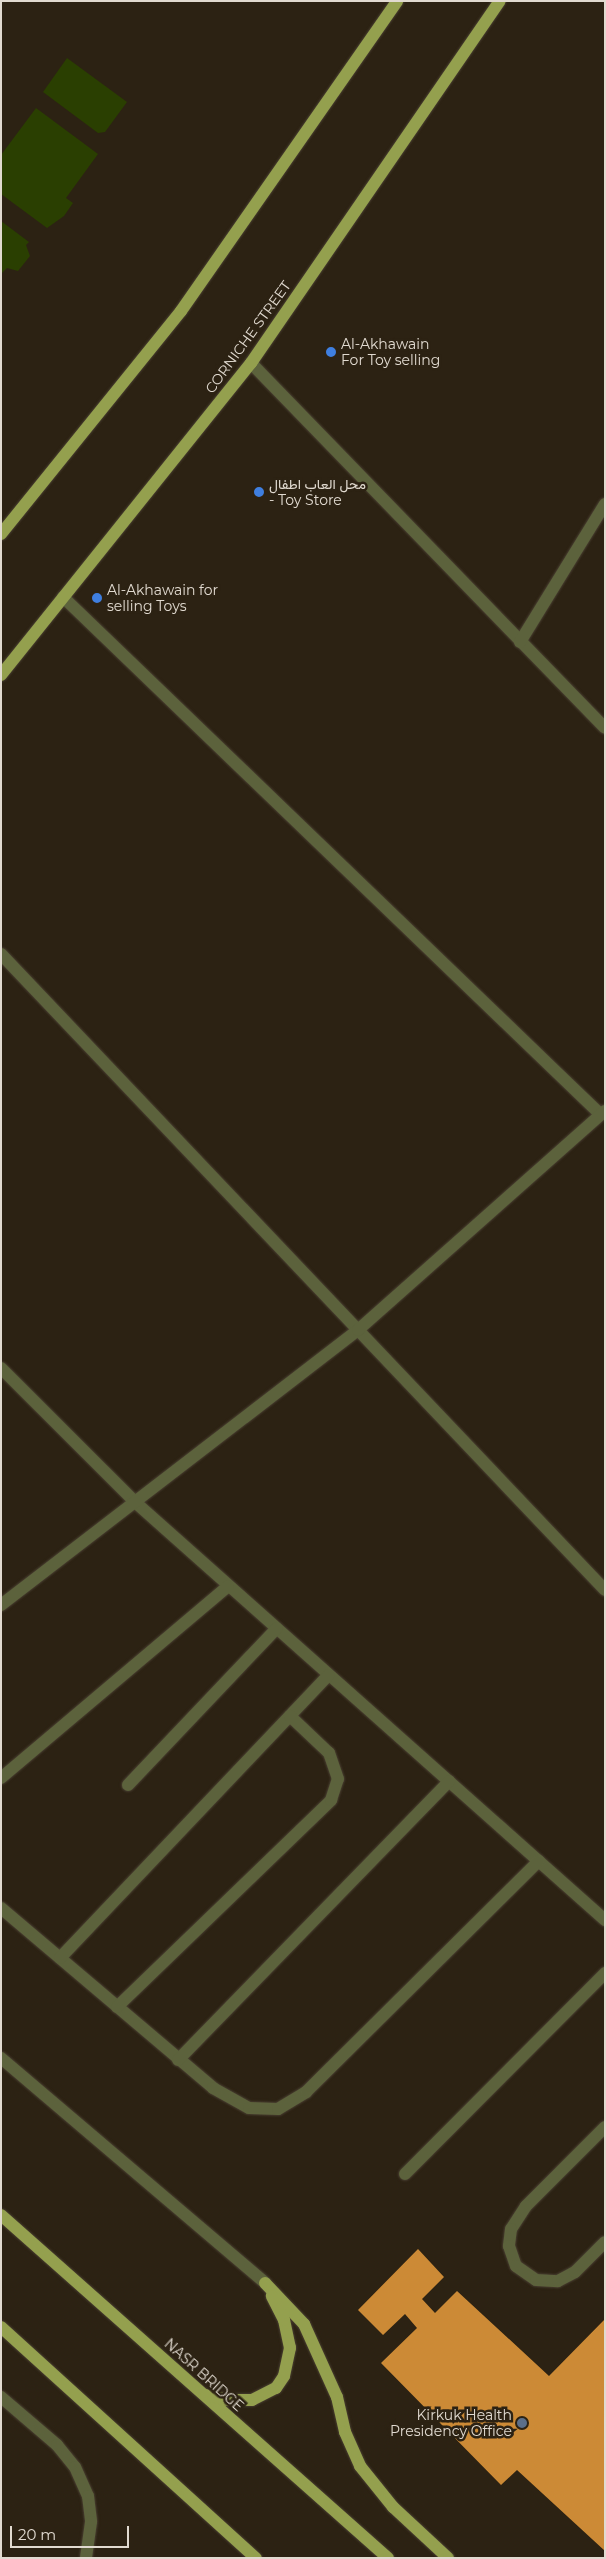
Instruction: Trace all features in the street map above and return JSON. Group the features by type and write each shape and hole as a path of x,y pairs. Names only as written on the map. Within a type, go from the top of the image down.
{"main road":[{"path":"1,534 182,311 397,1"},
{"name":"CORNICHE STREET","path":"1,675 251,363 500,1"},
{"name":"NASR BRIDGE","path":"1,2215 388,2558"},
{"path":"204,2394 227,2400 252,2400 276,2388 284,2376 289,2362 288,2336 278,2305 264,2283"},
{"path":"264,2283 304,2324 337,2397 346,2432 360,2466 393,2507 448,2558"},
{"path":"1,2327 256,2558"}],"street":[{"path":"251,363 605,728"},
{"path":"520,642 605,504"},
{"path":"1,1605 358,1330 603,1113 63,597"},
{"path":"1,954 605,1590"},
{"path":"1,1368 135,1502 605,1920"},
{"path":"1,1778 228,1586"},
{"path":"128,1785 277,1628"},
{"path":"60,1958 330,1675"},
{"path":"117,2007 330,1800 338,1779 329,1753 290,1716"},
{"path":"178,2060 449,1781"},
{"path":"1,1908 213,2088 249,2108 278,2109 306,2092 539,1861"},
{"path":"406,2174 605,1973"},
{"path":"1,2058 264,2283"},
{"path":"605,2127 526,2206 511,2229 509,2246 516,2266 536,2280 558,2280 575,2272 605,2242"},
{"path":"1,2396 57,2445 75,2468 88,2496 91,2522 86,2558"}],"green space":[{"path":"67,58 127,102 105,132 98,133 43,92"},
{"path":"36,108 98,154 66,198 73,203 64,216 47,228 1,194 1,155"},
{"path":"1,221 29,242 26,245 30,256 18,271 7,268 1,274"}],"building":[{"name":"Kirkuk Health Presidency Office","path":"418,2249 444,2277 422,2299 435,2313 457,2291 549,2376 605,2319 605,2551 517,2470 501,2485 381,2363 417,2328 405,2314 383,2335 358,2310"}],"place":[{"name":"Al-Akhawain For Toy selling","path":"331,352"},
{"name":"محل العاب اطفال - Toy Store","path":"259,492"},
{"name":"Al-Akhawain for selling Toys","path":"97,598"},
{"name":"Kirkuk Health Presidency Office","path":"522,2423"}]}
